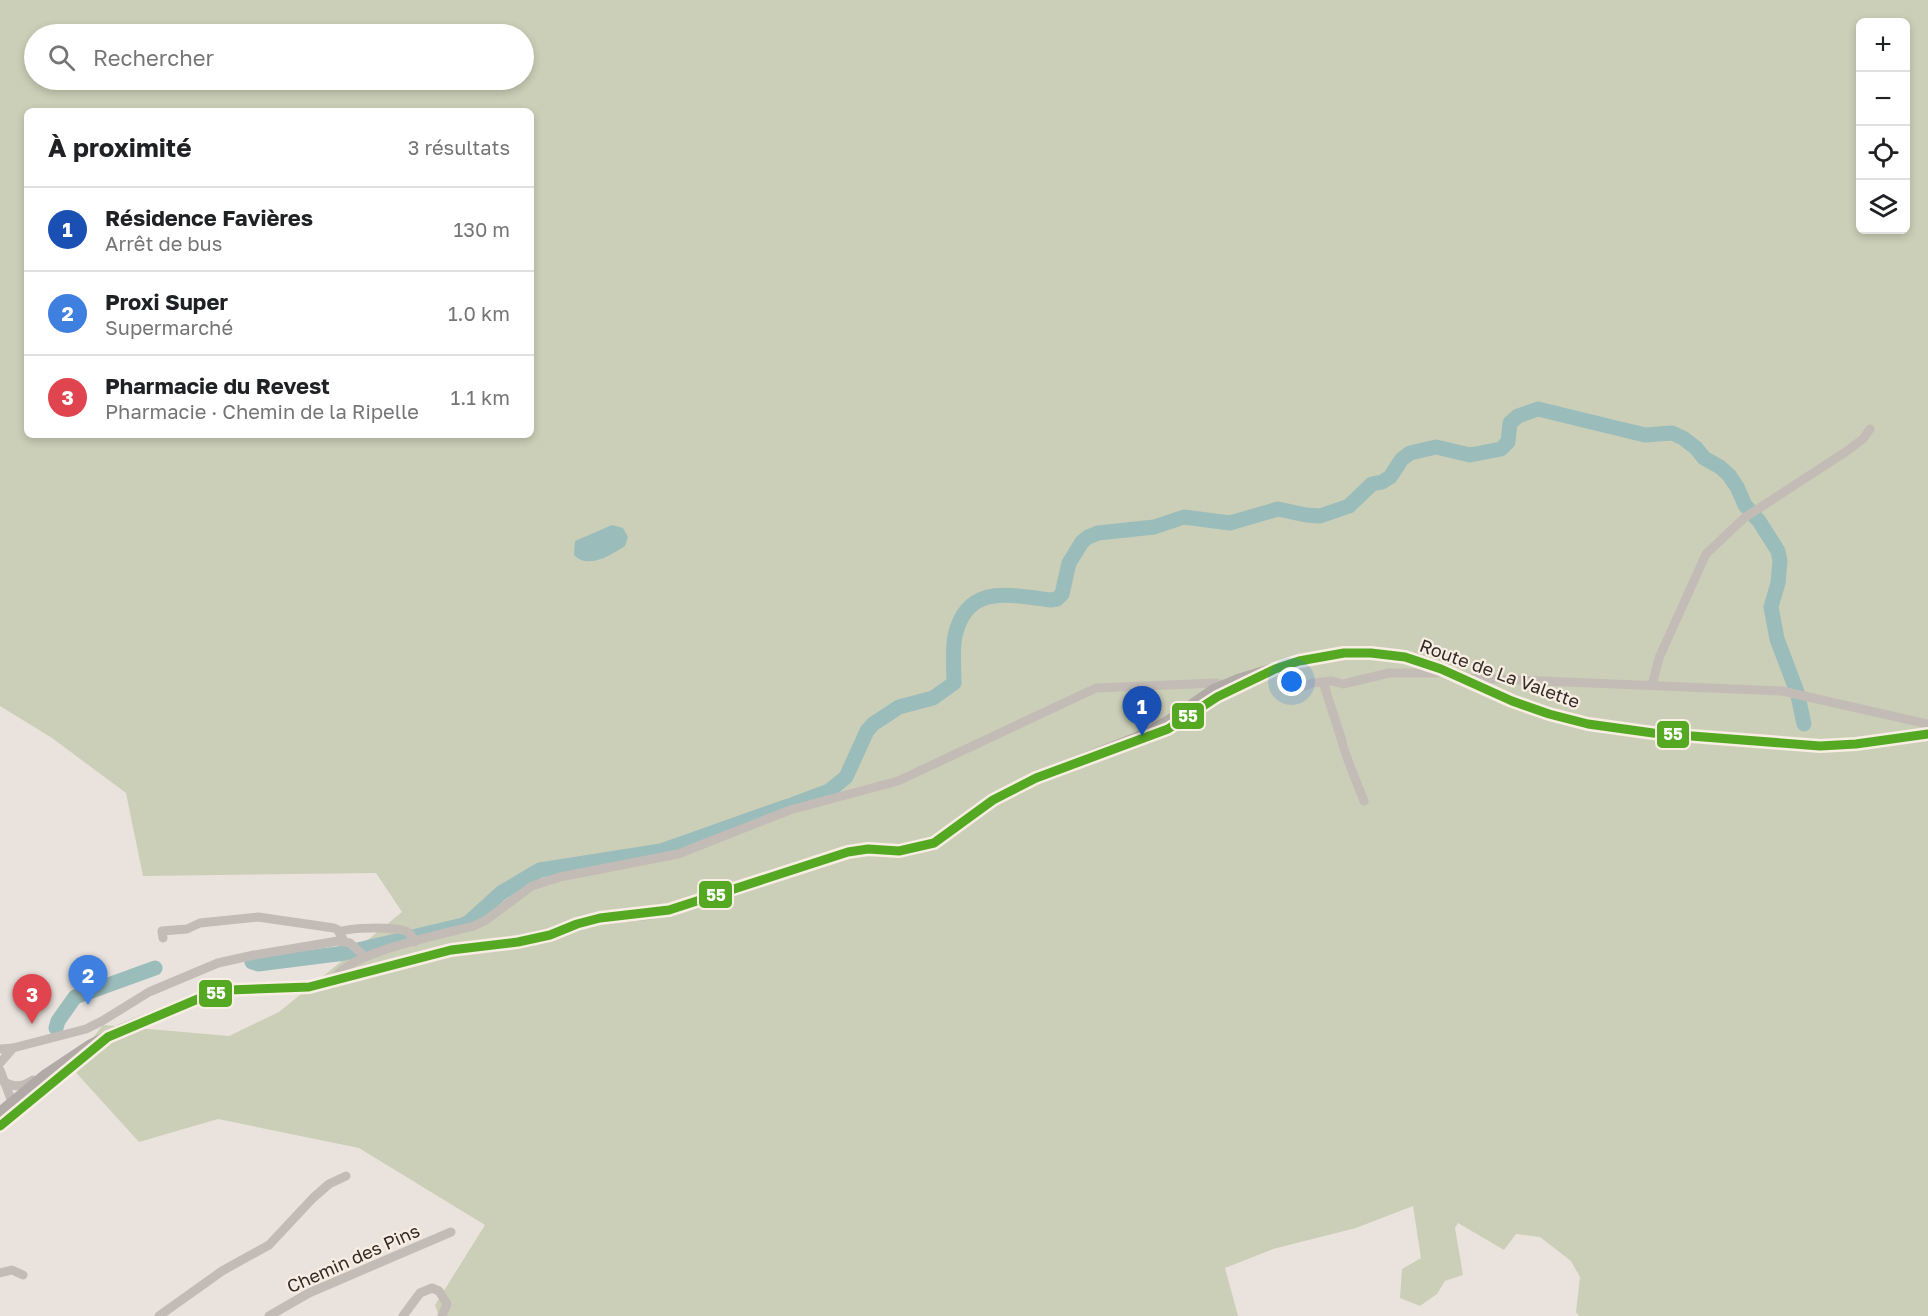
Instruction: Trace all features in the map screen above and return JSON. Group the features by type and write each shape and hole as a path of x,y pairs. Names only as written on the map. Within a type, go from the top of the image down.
{"main road":[{"name":"Route de La Valette","path":"4,1109 73,1056 108,1037 205,996 229,990 296,989 451,950 518,942 600,918 647,914 669,909 848,852 868,849 899,851 934,843 993,800 1036,778 1121,745 1165,723 1204,696 1275,669 1325,655 1371,653 1405,657 1441,669 1512,701 1549,714 1588,724 1653,733 1820,746 1856,744 1928,734"},
{"name":"Route de La Valette","path":"0,1126 108,1037"}],"street":[{"path":"1652,685 1659,658 1706,554 1744,518 1847,451 1863,439 1870,429"},
{"path":"1294,691 1312,683 1332,681 1343,684 1389,673 1437,674 1441,669"},
{"path":"1471,682 1473,678 1782,691 1928,724"},
{"path":"1323,682 1342,746 1364,801"},
{"path":"334,981 339,971 360,952 413,938 474,926 539,883 678,855 790,810 898,781 1096,687 1216,683 1225,689"},
{"path":"162,938 162,931 187,929 200,923 258,917 334,928 341,937 360,952"},
{"path":"0,1049 13,1048 95,1025 149,992 218,963 341,937 348,929 405,931 413,938"},
{"path":"0,1063 13,1048"},
{"path":"3,1081 16,1086 25,1085 73,1056"},
{"path":"0,1070 3,1081 4,1109 56,1079"},
{"path":"159,1316 222,1271 269,1245 313,1198 329,1184 346,1176"},
{"name":"Chemin des Pins","path":"269,1316 309,1293 350,1278 451,1232"},
{"path":"0,1273 12,1270 23,1275"},
{"path":"403,1316 420,1293 432,1288 439,1291 447,1304 442,1316"}],"green space":[{"path":"0,0 1928,0 1928,1316 1579,1316 1576,1312 1580,1277 1571,1261 1540,1237 1516,1234 1504,1250 1458,1223 1455,1228 1463,1275 1445,1281 1437,1294 1420,1306 1400,1298 1402,1269 1421,1258 1413,1206 1356,1228 1273,1249 1225,1268 1238,1316 439,1316 435,1305 485,1225 359,1148 218,1119 139,1142 70,1066 103,1025 229,1036 279,1012 402,912 376,873 143,876 126,793 52,738 0,706"}],"water":[{"path":"612,525 623,528 628,537 625,546 600,560 586,561 574,555 575,541"}],"waterway":[{"path":"794,804 829,791 846,777 867,731 873,724 899,707 933,698 954,683 955,636 961,619 969,607 992,596 1057,599 1062,594 1069,563 1082,542 1088,537 1098,533 1154,527 1184,517 1230,523 1278,509 1320,516 1349,506 1372,484 1390,477 1402,459 1410,453 1436,447 1470,455 1501,449 1508,442 1510,423 1518,416 1538,409 1645,435 1672,433 1683,438 1704,458 1729,475 1745,505 1759,521 1778,551 1780,561 1778,583 1771,607 1777,639 1797,692"},
{"path":"1798,696 1804,724"},
{"path":"540,870 661,851 788,806"},
{"path":"252,962 258,964 345,953 463,925 501,893 538,871"},
{"path":"56,1028 58,1021 75,997 155,968"}],"transit line":[{"name":"55","path":"0,1126 108,1037 205,996 229,990 309,987 451,950 518,942 550,935 600,918 669,910 848,852 868,849 899,851 934,843 993,800 1036,778 1168,729 1217,697 1275,669 1299,661 1344,653 1405,657 1441,669 1512,701 1549,714 1588,724 1653,733 1820,746 1856,744 1928,734"}],"place":[{"name":"Résidence Favières","path":"1142,736"},
{"name":"Proxi Super","path":"88,1005"},
{"name":"Pharmacie du Revest","path":"32,1024"}]}
